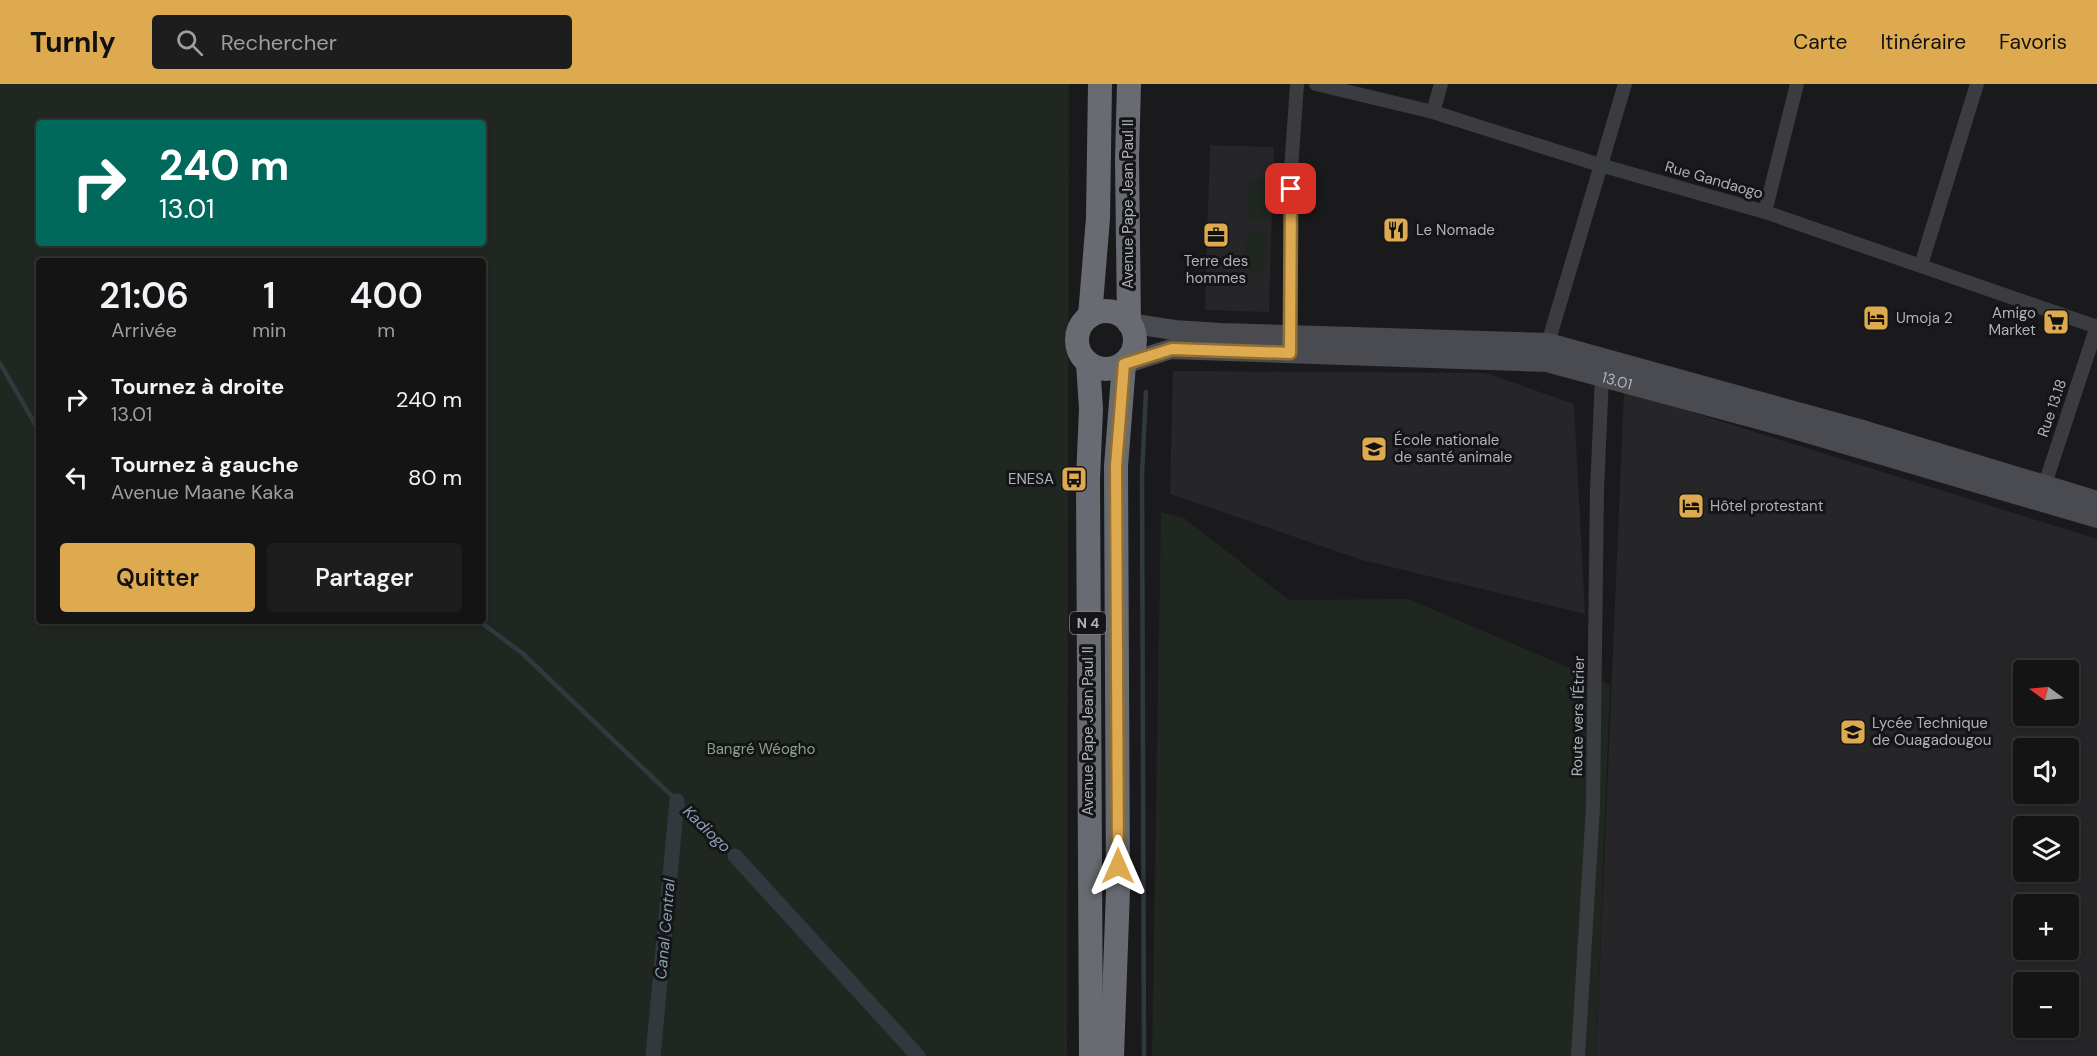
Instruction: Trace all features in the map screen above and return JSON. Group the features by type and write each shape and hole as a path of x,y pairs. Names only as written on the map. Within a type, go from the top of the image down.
{"highway":[{"name":"Avenue Pape Jean Paul II","path":"1088,882 1088,479 1091,409 1088,363 1078,348 1077,339 1079,330 1090,316 1098,218 1100,84"},
{"name":"Avenue Pape Jean Paul II","path":"1118,890 1116,466 1124,364 1134,349 1134,331 1129,323 1126,159 1129,84"},
{"path":"1090,316 1111,312 1129,323"},
{"path":"1088,363 1106,369 1124,364"},
{"path":"1080,1056 1088,882"},
{"name":"N 4","path":"1088,882 1090,1056"},
{"path":"1118,890 1126,1056"},
{"name":"N 4","path":"1112,1056 1118,890"}],"street":[{"path":"1290,344 1291,170 1297,84"},
{"name":"Rue Gandaogo","path":"1316,84 1433,112 1600,165 1765,212 2097,327"},
{"path":"1433,112 1441,84"},
{"path":"1548,353 1625,84"},
{"path":"1765,212 1797,84"},
{"path":"1921,265 1977,84"},
{"name":"13.01","path":"1129,323 1290,344"},
{"name":"Rue 13.18","path":"2042,493 2097,327"},
{"name":"13.01","path":"1124,364 1172,349 1290,344 1548,353 1866,430 2042,493 2097,519"},
{"name":"13.01","path":"1548,353 1602,377 1794,429 2042,493 2097,501"},
{"name":"Route vers l'Étrier","path":"1578,1056 1593,807 1602,377"}],"shaded area":[{"path":"1210,145 1274,147 1269,312 1205,310"},
{"name":"École nationale de santé animale","path":"1173,371 1486,373 1574,404 1585,614 1362,560 1170,494"},
{"name":"Lycée Technique de Ouagadougou","path":"1624,391 2097,539 2097,1056 1596,1056"}],"green space":[{"name":"Bangré Wéogho","path":"0,84 1069,84 1067,1056 0,1056"},
{"path":"1249,179 1269,180 1267,221 1247,220"},
{"path":"1247,231 1267,232 1265,273 1245,272"},
{"path":"1161,512 1184,518 1289,600 1408,599 1610,685 1596,1056 1152,1056"}],"waterway":[{"name":"Kadiogo","path":"0,363 36,426"},
{"path":"1144,1056 1142,474 1146,392"},
{"name":"Kadiogo","path":"483,624 522,653 735,856"},
{"name":"Canal Central","path":"653,1056 677,801"},
{"name":"Kadiogo","path":"735,856 918,1056"}],"place":[{"name":"Le Nomade","path":"1396,230"},
{"name":"Terre des hommes","path":"1216,235"},
{"name":"Umoja 2","path":"1876,318"},
{"name":"Amigo Market","path":"2056,322"},
{"name":"École nationale de santé animale","path":"1374,449"},
{"name":"ENESA","path":"1074,479"},
{"name":"Hôtel protestant","path":"1691,506"},
{"name":"Lycée Technique de Ouagadougou","path":"1853,732"}],"route":[{"path":"1118,866 1116,466 1124,364 1172,349 1290,353 1291,189"}]}
